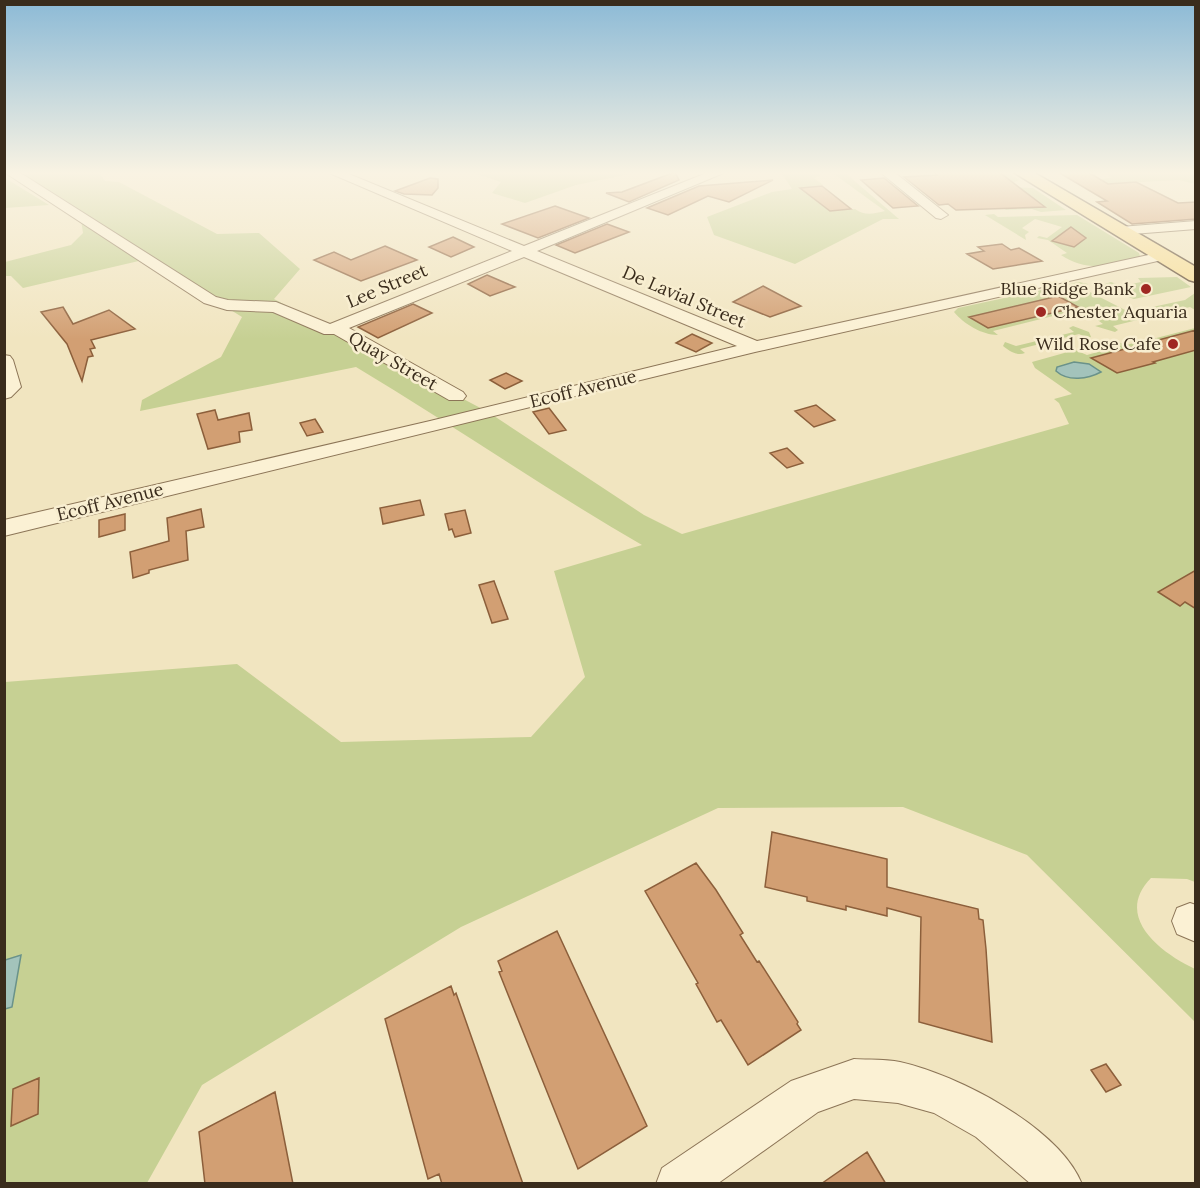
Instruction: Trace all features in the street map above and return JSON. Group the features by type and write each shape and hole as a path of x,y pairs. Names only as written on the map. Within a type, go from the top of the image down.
{"main road":[{"path":"1114,227 1196,276"}],"street":[{"name":"Quay Street","path":"97,227 210,300 227,305 263,305 286,310 325,329 336,328 456,396"},
{"name":"De Lavial Street","path":"467,227 755,347"},
{"name":"Lee Street","path":"336,328 582,227"},
{"path":"1120,231 1165,227"},
{"name":"Ecoff Avenue","path":"4,528 755,347 1162,256"},
{"path":"4,360 12,387 4,393"},
{"path":"678,1184 806,1096 854,1078 898,1082 942,1095 991,1122 1044,1164 1060,1184"}],"green space":[{"path":"82,227 93,227 143,260 23,288 11,276 5,276 5,262 71,245 83,233"},
{"path":"98,227 205,227 217,234 259,233 300,269 274,299 488,412 644,515 682,534 1069,424 1059,403 1054,399 1072,394 1035,368 1032,362 1075,350 1087,355 1119,346 1113,340 1126,345 1134,343 1127,338 1141,342 1195,328 1195,882 1187,879 1151,878 1141,892 1137,906 1139,920 1156,943 1168,954 1195,969 1195,1022 1027,855 903,807 718,808 461,927 202,1085 147,1183 5,1184 5,682 237,664 341,742 531,737 585,677 554,571 642,545 356,367 140,411 142,400 221,357 242,317"},
{"path":"711,227 866,227 795,264 714,235"},
{"path":"1005,227 1023,227 1029,232 1025,235 1026,240"},
{"path":"1061,227 1097,227 1139,253 1140,256 1110,265 1090,266 1070,260 1061,255 1067,253 1048,240 1037,238 1039,236 1047,238"},
{"path":"1177,277 1191,287 1134,299 1128,297 1133,295 1113,285 1102,285 1111,282 1122,286 1141,282 1138,278"},
{"path":"1079,282 1088,284 1082,288 1129,312 1185,300 1195,293 1195,310 1190,307 1113,326 1118,330 1115,332 1095,326 1103,324 1091,315 1076,316 1069,312 993,331 998,335 974,328 954,312 958,308"},
{"path":"1073,326 1089,332 1091,337 1087,338 1079,334 1020,349 1025,353 1022,354 1013,353 1003,346 1005,342 1016,346 1074,332 1069,328"}],"water":[{"path":"1074,362 1089,364 1101,372 1072,378 1056,371 1057,367"},
{"path":"21,955 12,1007 5,1009 5,960"}],"building":[{"path":"511,227 565,227 538,238"},
{"path":"599,227 616,227 629,232 575,253 556,245"},
{"path":"1070,227 1086,238 1074,247 1052,241"},
{"path":"453,237 474,247 451,257 429,247"},
{"path":"1002,244 1011,250 1019,248 1042,261 993,269 967,254 984,251 978,247"},
{"path":"385,246 417,260 361,281 314,260 334,252 351,260"},
{"path":"487,275 515,287 490,296 468,284"},
{"path":"763,286 801,306 770,317 733,302"},
{"path":"1058,296 1078,307 988,328 969,317"},
{"path":"413,304 432,313 378,338 358,327"},
{"path":"63,307 73,324 109,310 135,329 91,340 95,348 90,349 93,356 88,357 82,381 67,344 41,312"},
{"path":"1196,330 1196,350 1153,362 1155,363 1117,373 1091,358"},
{"path":"692,334 712,343 696,352 676,343"},
{"path":"506,373 522,381 505,389 490,380"},
{"path":"816,405 835,420 814,427 795,411"},
{"path":"549,408 566,430 549,434 533,412"},
{"path":"215,410 218,420 249,413 252,430 239,432 240,442 208,449 197,414"},
{"path":"315,419 323,432 307,436 300,423"},
{"path":"787,448 803,463 787,468 770,453"},
{"path":"420,500 424,515 383,524 380,508"},
{"path":"201,509 204,527 186,531 188,560 149,570 149,573 133,578 130,552 169,541 167,518"},
{"path":"465,510 471,533 455,537 452,529 449,530 445,514"},
{"path":"125,514 125,530 99,537 99,520"},
{"path":"1196,570 1196,609 1185,602 1180,606 1158,592"},
{"path":"494,581 508,619 492,623 479,585"},
{"path":"772,832 887,859 887,887 978,909 979,919 983,920 992,1042 919,1022 921,917 887,908 887,916 846,906 846,910 807,901 807,897 765,887"},
{"path":"696,863 716,890 743,933 740,935 757,962 759,961 801,1030 748,1065 721,1020 717,1022 696,984 698,983 645,891"},
{"path":"557,931 647,1126 578,1169 499,972 502,971 498,961"},
{"path":"451,986 454,995 456,993 523,1184 442,1184 439,1174 428,1179 385,1019"},
{"path":"1106,1064 1121,1085 1106,1092 1091,1070"},
{"path":"39,1078 38,1114 11,1126 13,1089"},
{"path":"275,1092 293,1184 205,1184 199,1132"},
{"path":"867,1152 886,1184 821,1184"}],"place":[{"name":"Blue Ridge Bank","path":"1146,289"},
{"name":"Chester Aquaria","path":"1041,312"},
{"name":"Wild Rose Cafe","path":"1173,344"}]}
